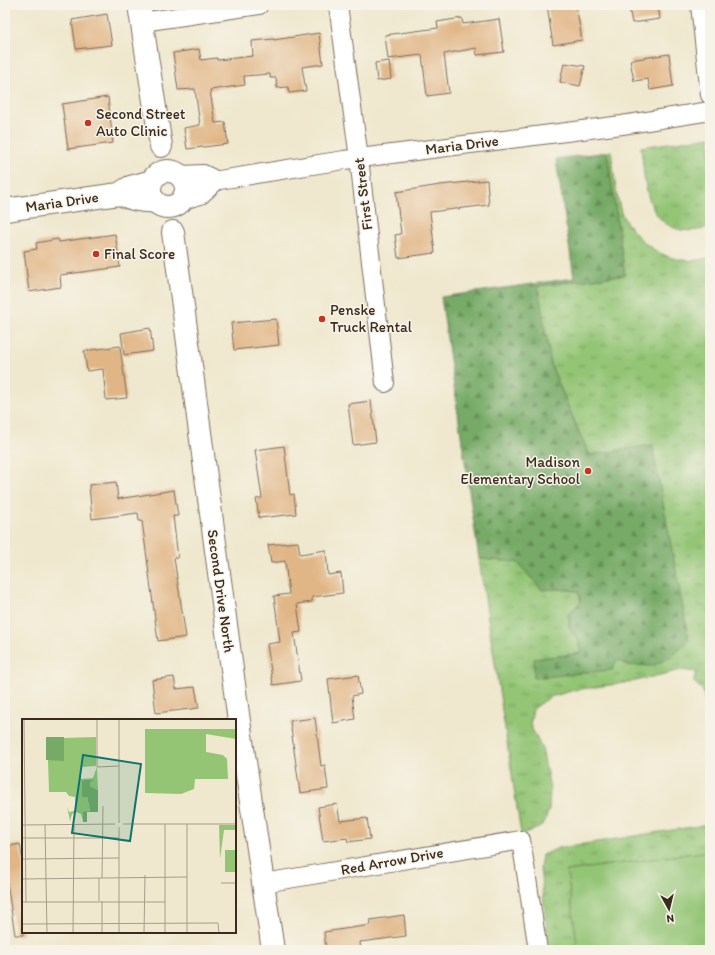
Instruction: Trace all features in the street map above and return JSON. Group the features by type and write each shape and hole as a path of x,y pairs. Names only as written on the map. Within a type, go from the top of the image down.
{"street":[{"path":"168,189 172,160 161,146 140,14 259,5"},
{"name":"First Street","path":"338,5 359,158 385,383"},
{"path":"700,5 710,95"},
{"name":"Maria Drive","path":"5,210 119,194 130,187 200,192 213,181 359,158 622,125 710,112"},
{"name":"Second Drive North","path":"168,189 179,220 172,232 238,713 273,950"},
{"name":"Red Arrow Drive","path":"264,883 521,840 538,950"}],"green space":[{"path":"710,137 710,226 694,230 677,229 666,224 658,216 652,206 645,183 641,147"},
{"path":"611,151 616,189 621,212 627,224 637,236 655,250 676,259 699,260 710,257 710,529 707,530 710,550 710,730 703,691 693,681 697,672 681,670 631,682 575,690 550,697 533,709 530,725 542,749 550,788 549,809 545,821 539,828 521,834 479,559 517,562 542,590 557,589 578,591 581,601 569,614 569,626 578,640 582,653 535,659 534,678 617,659 629,665 688,640 652,445 590,456 551,365 537,286 625,275 607,152"},
{"path":"607,152 625,275 538,286 551,365 590,455 652,445 689,640 672,657 651,666 629,665 617,660 612,670 534,678 534,659 582,653 578,640 569,626 569,614 581,601 578,591 557,589 542,590 517,562 479,559 441,297 574,278 556,159"},
{"path":"710,823 710,851 567,871 578,950 549,950 540,868 542,855 559,848"},
{"path":"710,851 710,950 578,950 567,871"}],"building":[{"path":"547,5 576,5 582,40 553,45"},
{"path":"658,5 660,19 632,23 629,7"},
{"path":"107,14 112,45 76,49 72,20"},
{"path":"462,18 463,24 499,19 504,52 477,55 476,48 444,54 449,93 427,96 422,55 388,59 385,35 438,28 437,22"},
{"path":"319,33 323,64 302,67 306,91 289,93 288,87 277,88 276,78 270,78 270,74 244,76 245,85 210,90 215,123 225,122 228,144 187,149 184,128 200,125 195,89 178,90 173,53 199,49 201,60 217,58 217,60 253,56 252,41 274,40"},
{"path":"669,54 673,86 650,90 648,79 634,81 630,60"},
{"path":"389,61 391,79 377,81 375,63"},
{"path":"564,63 585,66 580,86 560,82"},
{"name":"Second Street Auto Clinic","path":"108,97 113,143 68,149 62,104"},
{"path":"487,180 489,205 430,212 435,253 398,258 395,235 401,234 396,192"},
{"path":"115,234 120,267 60,275 61,287 29,292 24,251 37,249 36,243 58,239 59,242"},
{"path":"276,319 279,345 234,350 231,323"},
{"path":"150,328 153,351 124,355 121,333"},
{"path":"120,346 127,398 106,400 103,369 87,371 84,351"},
{"path":"371,401 376,442 353,445 348,404"},
{"path":"284,446 290,495 294,494 296,514 259,518 256,499 262,498 255,450"},
{"path":"116,482 118,499 174,490 178,516 173,516 178,558 174,558 186,637 158,641 142,521 139,521 138,513 92,519 89,485"},
{"path":"298,542 300,554 326,550 328,575 341,573 343,593 312,597 312,602 297,604 301,632 294,633 301,681 273,685 267,644 280,642 274,596 289,594 285,561 271,563 268,545"},
{"path":"358,675 361,694 352,696 355,719 333,723 328,679"},
{"path":"174,677 176,689 195,687 199,708 156,713 152,680"},
{"path":"315,718 321,766 325,765 328,789 300,793 290,721"},
{"path":"337,804 340,821 367,818 370,839 348,842 347,838 323,841 318,807"},
{"path":"20,844 22,856 23,935 15,935 5,869 5,847"},
{"path":"404,915 406,936 360,942 361,950 326,950 324,932 371,925 370,920"}],"place":[{"name":"Second Street Auto Clinic","path":"88,123"},
{"name":"Final Score","path":"96,254"},
{"name":"Penske Truck Rental","path":"322,319"},
{"name":"Madison Elementary School","path":"588,471"}]}
